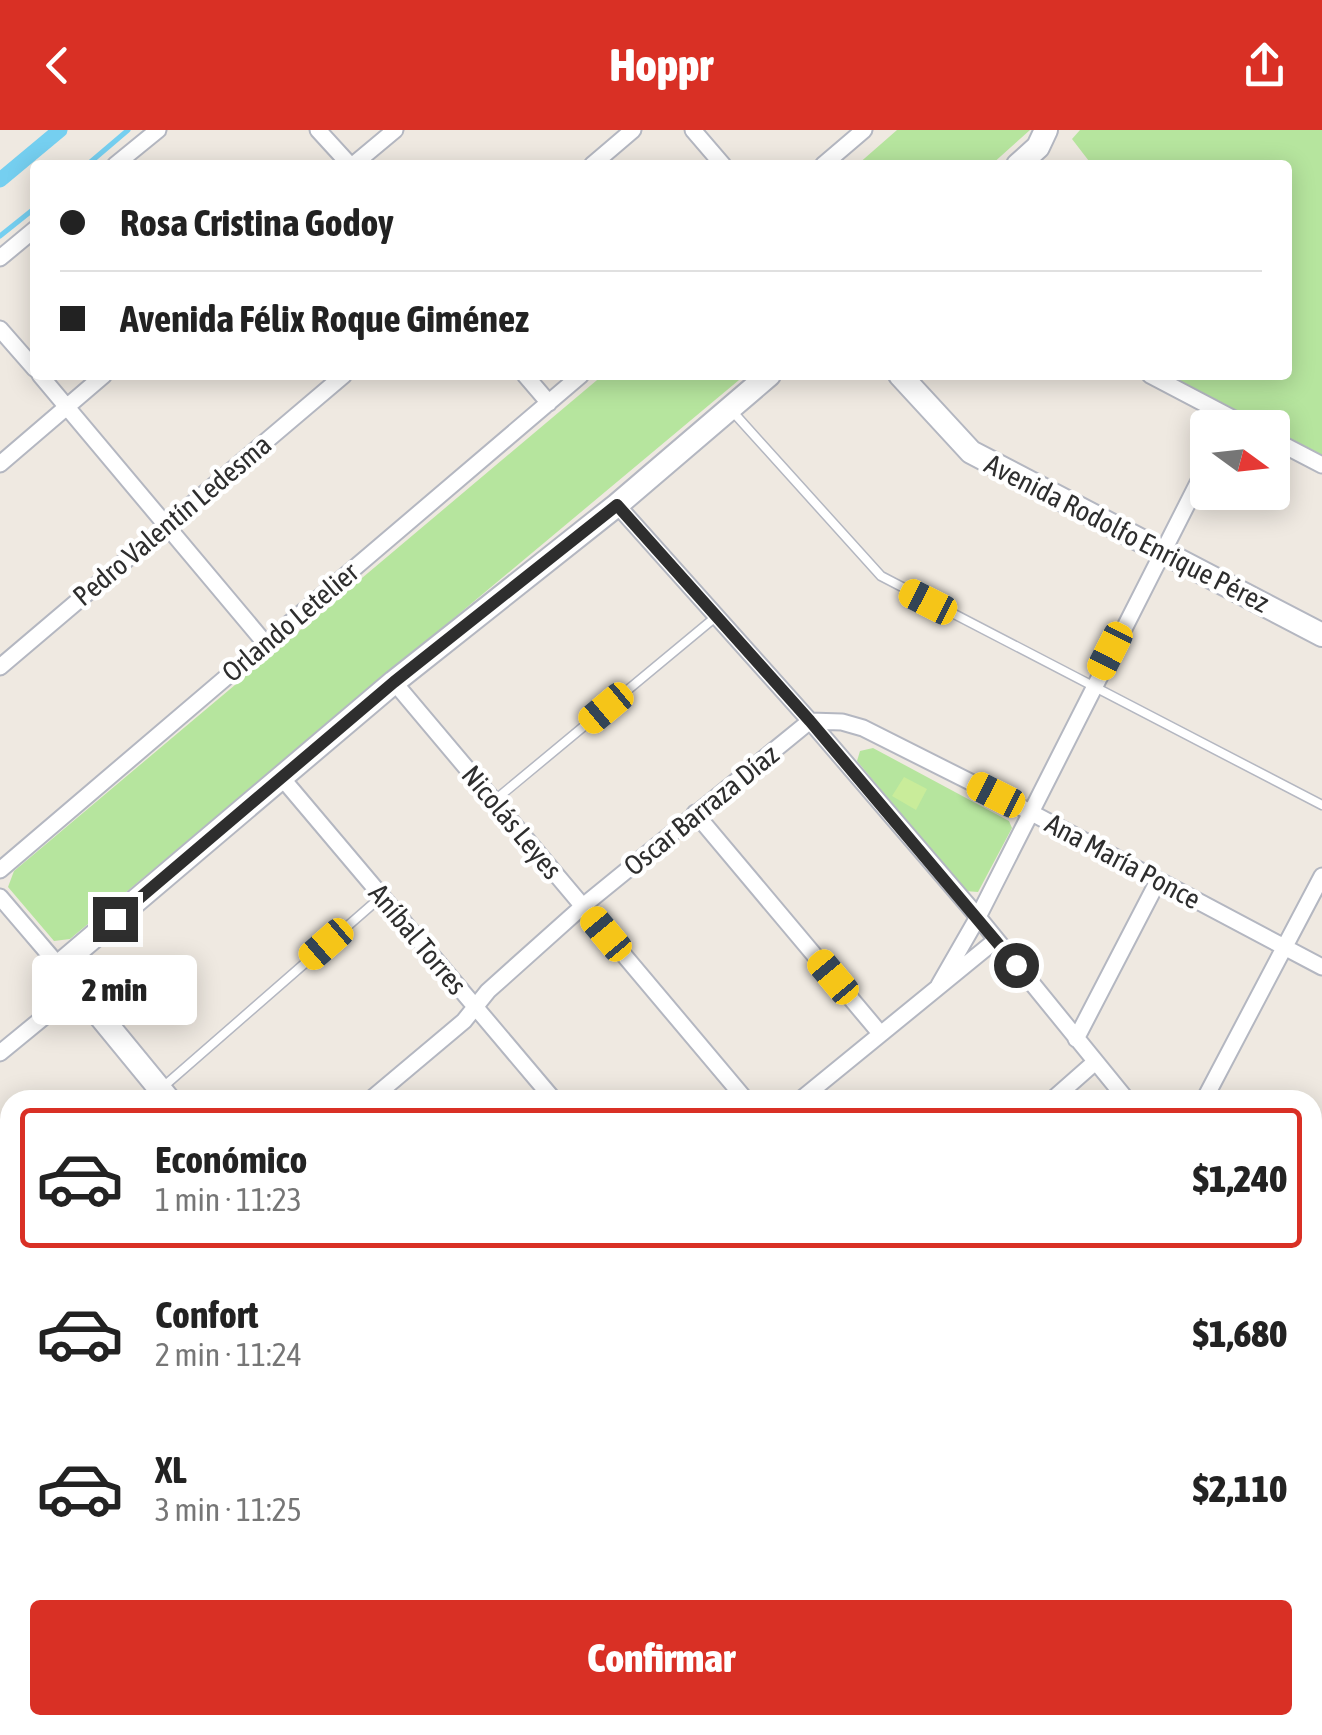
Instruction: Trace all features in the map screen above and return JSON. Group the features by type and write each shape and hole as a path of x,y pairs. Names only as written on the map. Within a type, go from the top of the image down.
{"street":[{"path":"121,160 158,130"},
{"path":"318,130 346,160"},
{"path":"357,160 395,130"},
{"path":"598,160 633,130"},
{"path":"693,130 719,160"},
{"path":"828,160 864,130"},
{"path":"1024,160 1038,147 1046,130"},
{"path":"0,258 30,234"},
{"path":"0,329 30,364"},
{"path":"44,380 265,643"},
{"path":"0,464 98,380"},
{"name":"Pedro Valentín Ledesma","path":"0,667 338,380"},
{"path":"530,380 548,403"},
{"name":"Orlando Letelier","path":"0,870 574,380"},
{"path":"59,966 394,682 617,505 764,380"},
{"name":"Avenida Rodolfo Enrique Pérez","path":"905,380 971,452 1322,635"},
{"path":"1158,380 1208,410"},
{"path":"1290,448 1322,465"},
{"path":"938,985 978,917 1190,496"},
{"path":"617,505 978,917 1118,1090"},
{"name":"Nicolás Leyes","path":"394,682 738,1090"},
{"name":"Ana María Ponce","path":"810,721 842,722 863,728 1322,966"},
{"name":"Oscar Barraza Díaz","path":"382,1090 464,1021 475,1005 583,906 810,721"},
{"name":"Aníbal Torres","path":"282,778 546,1090"},
{"path":"695,813 880,1032"},
{"path":"1209,1090 1322,876"},
{"path":"1076,1039 1158,881"},
{"path":"0,897 161,1090"},
{"path":"812,1090 996,940"},
{"path":"0,1052 78,989"},
{"path":"1063,1090 1094,1063"}],"lane":[{"path":"730,408 881,576 1322,805"},
{"path":"494,800 718,616"},
{"path":"170,1090 382,896"}],"green space":[{"path":"897,130 1030,130 997,160 863,160"},
{"path":"1080,130 1322,130 1322,455 1290,438 1290,410 1236,410 1179,380 1292,380 1292,160 1088,160 1072,139"},
{"path":"597,380 739,380 70,939 54,941 8,887 14,871"},
{"path":"873,748 1009,821 1012,828 978,892 965,891 857,761 860,751"},
{"path":"904,777 927,789 916,810 892,796"}],"waterway":[{"path":"0,180 60,130"},
{"path":"93,160 128,130"},
{"path":"0,236 30,212"}],"route":[{"path":"115,919 394,682 617,505 810,721 1016,965"}]}
